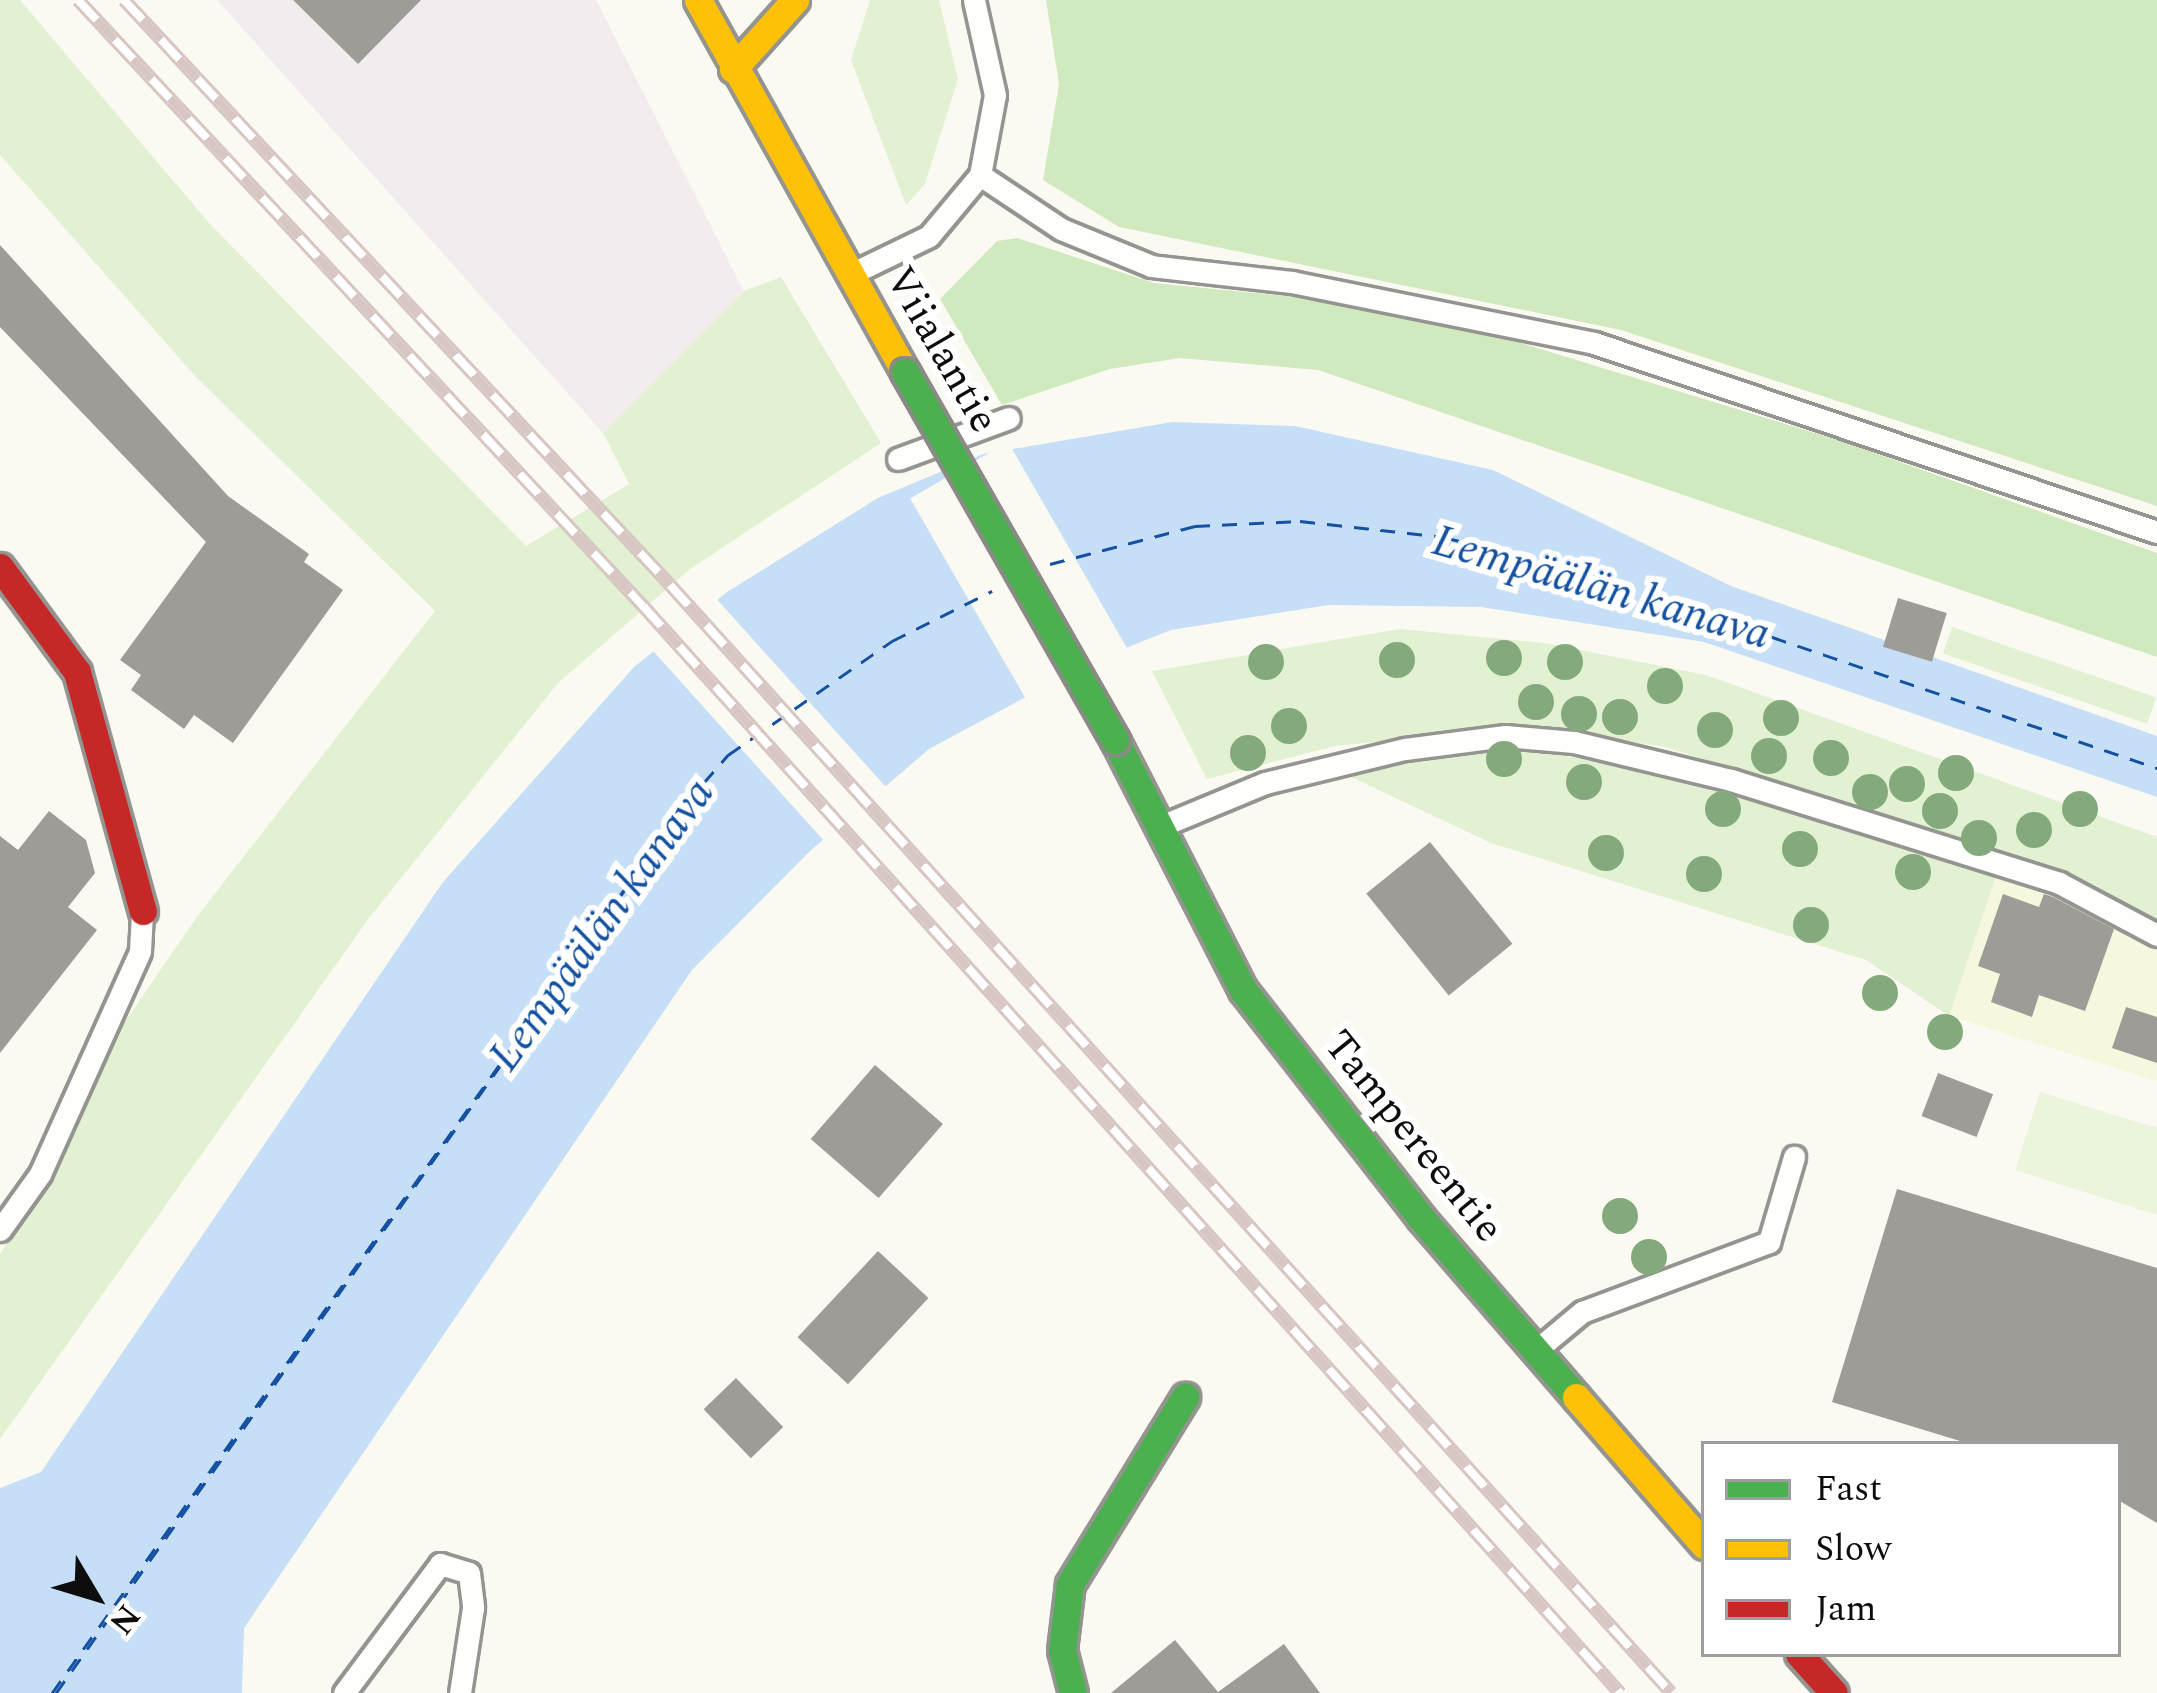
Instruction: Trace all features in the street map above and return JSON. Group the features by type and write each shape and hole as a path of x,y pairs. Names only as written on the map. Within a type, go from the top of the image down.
{"main road":[{"name":"Viialantie","path":"698,0 1115,740"},
{"path":"733,69 795,0"},
{"path":"0,567 77,672 143,910"},
{"name":"Tampereentie","path":"1115,740 1154,828 1243,990 1536,1350 1701,1542"},
{"path":"1073,1693 1062,1650 1070,1584 1185,1397"},
{"path":"1802,1657 1834,1693"}],"lane":[{"path":"849,275 929,236 980,175 995,95 974,0"},
{"path":"980,175 1061,229 1135,261 1445,308 1594,343 2157,532"},
{"path":"898,459 1009,418"},
{"path":"1154,828 1265,783 1405,749 1505,736 1574,742 1731,780 2059,884 2157,935"},
{"path":"0,1230 40,1174 140,951 143,910"},
{"path":"1536,1350 1582,1312 1768,1241 1794,1157"},
{"path":"344,1693 440,1564 469,1573 473,1608 460,1693"}],"shaded area":[{"path":"217,0 596,0 744,291 603,433"}],"green space":[{"path":"0,0 20,0 209,223 526,546 629,484 603,433 744,291 781,277 881,443 690,569 558,683 369,918 0,1439 0,1254 60,1160 113,1039 199,914 435,611 196,377 0,155"},
{"path":"870,0 939,0 958,79 925,184 906,205 851,60"},
{"path":"1046,0 2157,0 2157,506 1621,330 1119,227 1043,180 1059,84"},
{"path":"1017,238 1154,283 1295,297 1485,332 1841,441 2157,553 2157,657 1318,370 1180,358 1110,369 1002,405 940,299 997,241"},
{"path":"1952,627 2156,697 2147,724 1943,653"},
{"path":"1400,629 1545,643 1706,675 2157,837 2157,925 2095,885 2004,855 1665,747 1538,727 1335,746 1207,779 1152,671"},
{"path":"1541,751 1672,777 1996,877 1949,1016 1866,960 1491,843 1349,776 1447,754"},
{"path":"2004,855 2095,885 2157,925 2157,1081 1949,1016"},
{"path":"2040,1092 2157,1128 2157,1215 2015,1170"}],"water":[{"name":"Lempäälän kanava","path":"1172,422 1295,426 1493,470 1731,586 2157,736 2157,797 1704,642 1481,607 1329,605 1171,630 1093,661 929,749 810,851 692,970 244,1628 242,1693 0,1693 0,1488 41,1472 443,882 634,667 727,592 878,498 983,454"}],"pier":[{"path":"1008,442 1130,653 1032,710 910,498"},
{"path":"713,595 889,790 828,845 652,650"}],"building":[{"path":"293,0 421,0 358,64"},
{"path":"0,245 228,496 309,554 304,562 343,590 233,743 194,715 184,729 131,690 141,675 120,660 206,542 0,327"},
{"path":"1898,598 1947,613 1932,662 1883,647"},
{"path":"49,811 86,840 95,873 68,907 97,930 0,1053 0,836 18,850"},
{"path":"1430,842 1512,944 1449,995 1366,894"},
{"path":"2003,894 2039,907 2044,894 2114,929 2085,1011 2039,995 2032,1017 1991,1002 2000,974 1978,966"},
{"path":"2126,1007 2157,1017 2157,1063 2112,1048"},
{"path":"875,1065 943,1124 879,1198 811,1139"},
{"path":"1938,1073 1993,1094 1977,1137 1922,1116"},
{"path":"1897,1189 2157,1268 2157,1523 2121,1502 2121,1441 1960,1441 1832,1402"},
{"path":"878,1251 928,1298 848,1384 798,1337"},
{"path":"736,1378 783,1427 751,1458 704,1409"},
{"path":"1175,1640 1218,1692 1284,1644 1320,1693 1111,1693"}],"ferry route":[{"path":"1050,564 1195,526 1300,521 1444,537 1593,576 2157,768"},
{"path":"52,1693 686,803 728,755 892,641 992,591"},
{"path":"56,1693 667,830"}],"railway":[{"path":"78,0 643,606 1620,1693"},
{"path":"124,0 670,585 1671,1693"}],"traffic: fast":[{"path":"905,372 1115,740"},
{"path":"1115,740 1243,990 1421,1218 1576,1397"},
{"path":"1073,1693 1062,1650 1070,1584 1185,1397"}],"traffic: slow":[{"path":"698,0 905,372"},
{"path":"733,69 795,0"},
{"path":"1576,1397 1701,1542"}],"traffic: jam":[{"path":"0,567 77,672 143,911"},
{"path":"1802,1657 1834,1693"}]}
